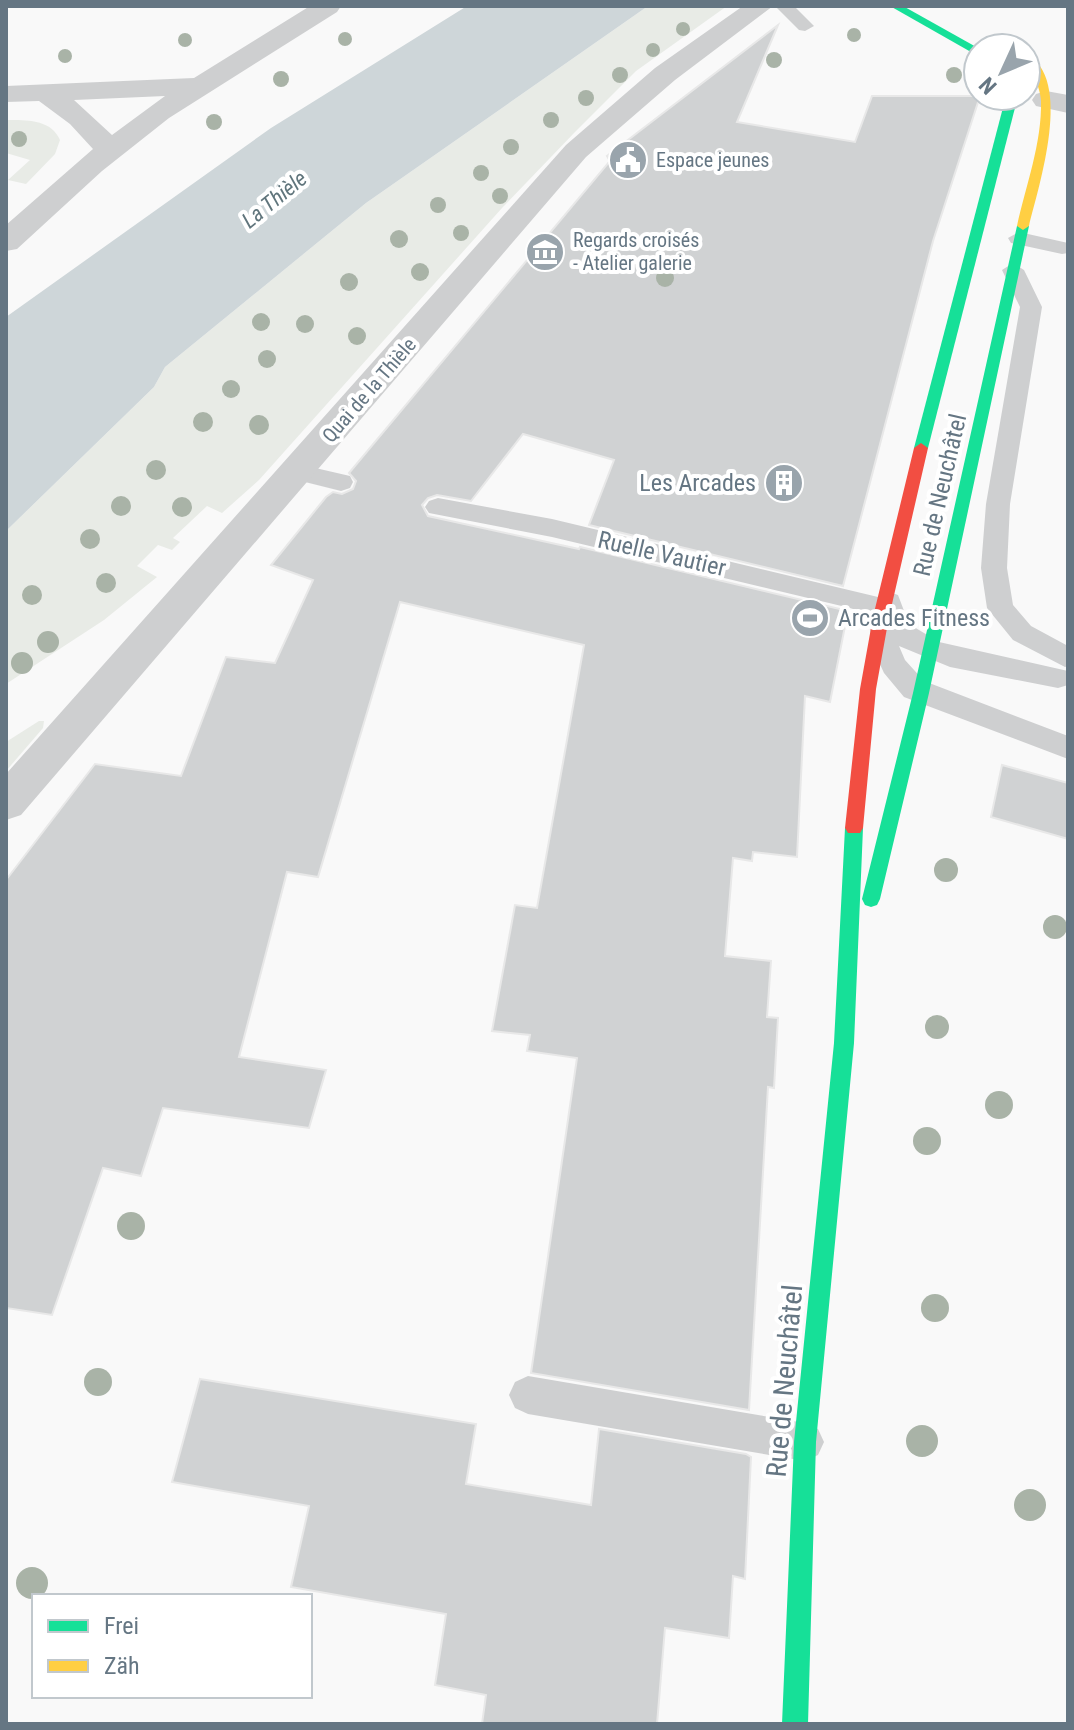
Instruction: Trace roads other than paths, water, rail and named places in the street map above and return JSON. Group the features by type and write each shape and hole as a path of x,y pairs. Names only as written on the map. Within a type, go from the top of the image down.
{"main road":[{"path":"895,6 962,44"},
{"name":"Rue de Neuchâtel","path":"844,1043 871,896 931,651 1034,175 1047,100 1042,75"},
{"name":"Rue de Neuchâtel","path":"795,1724 805,1442 844,1043 859,764 883,606 942,357 1008,112"}],"street":[{"path":"6,242 110,150 199,86 328,6"},
{"name":"Quai de la Thièle","path":"6,803 576,151 665,74 760,6"},
{"path":"6,94 199,86"},
{"path":"45,92 80,118 110,150"}],"lane":[{"path":"784,6 805,26"},
{"path":"1019,238 1062,248"},
{"path":"883,606 896,628 911,642 931,651 1062,668 1022,633 1000,608 994,568 998,504 1031,307 1013,270"},
{"path":"298,472 341,482"},
{"name":"Ruelle Vautier","path":"438,507 556,521 883,606"},
{"path":"883,606 886,649 894,666 921,693 1068,748"},
{"path":"528,1395 805,1442"}],"water":[{"name":"La Thièle","path":"467,6 648,6 366,203 165,367 154,387 6,531 6,317 271,128"}],"place":[{"name":"Espace jeunes","path":"628,160"},
{"name":"Regards croisés - Atelier galerie","path":"545,252"},
{"name":"Les Arcades","path":"784,483"},
{"name":"Arcades Fitness","path":"810,618"}]}
